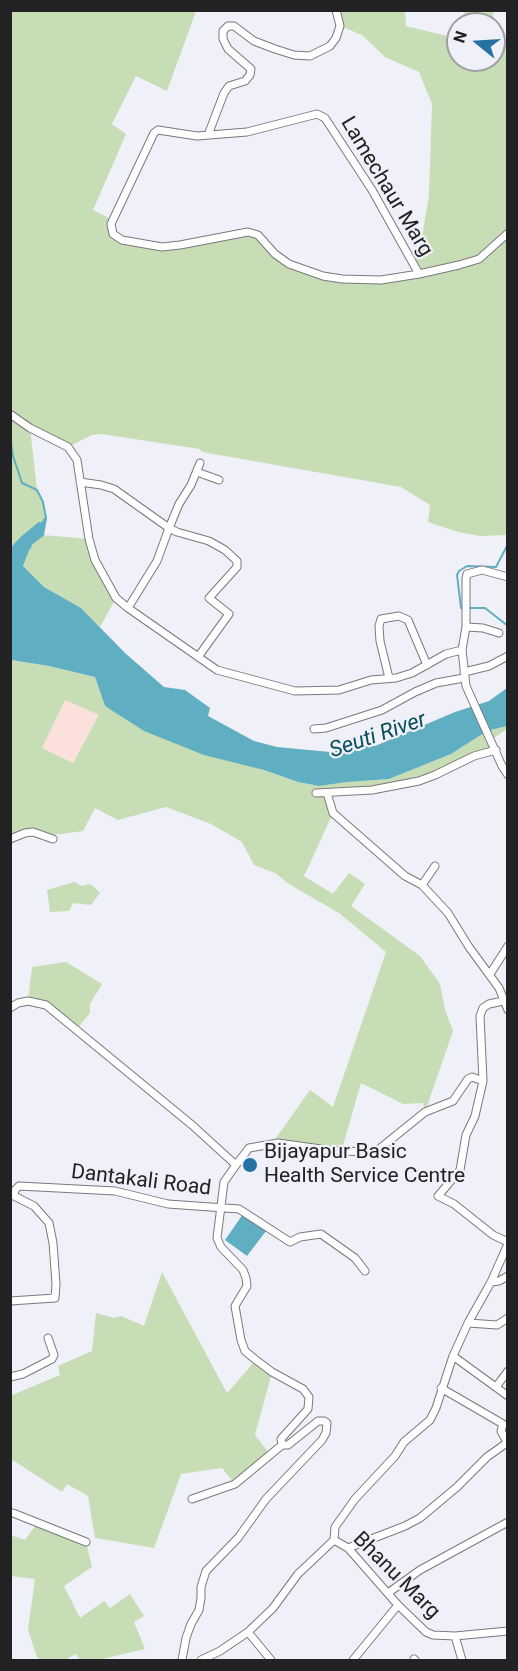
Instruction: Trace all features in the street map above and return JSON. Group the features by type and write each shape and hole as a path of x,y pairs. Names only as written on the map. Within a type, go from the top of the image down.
{"street":[{"path":"208,135 224,93 229,86 245,81 250,75 251,69 228,49 223,39 223,31 228,26 234,26 254,40 275,49 294,55 310,56 330,46 336,38 340,26 336,10"},
{"name":"Lamechaur Marg","path":"419,274 372,190 326,118 313,114 247,132 197,136 160,129 154,133 111,224 113,234 122,240 162,247 248,232 258,235 275,254 290,264 323,276 381,280 419,274 479,259 507,233"},
{"path":"10,414 30,428 68,447 77,460 84,517 95,560 116,598 217,669 228,674 295,691 339,690 371,680 412,673 446,654 462,650"},
{"path":"128,608 157,561 169,528 200,463"},
{"path":"197,472 219,480"},
{"path":"80,482 114,489 169,528 209,541 225,550 237,561 237,567 210,598 229,614 198,657"},
{"path":"507,577 482,570 467,574 466,627 462,650 465,679 491,740 505,765 507,775"},
{"path":"389,678 380,641 381,619 399,616 408,620 427,665"},
{"path":"466,627 483,628 499,633"},
{"path":"314,729 326,728 382,710 436,683 465,679 507,656"},
{"path":"316,794 372,789 419,781 435,776 474,756 496,750"},
{"path":"327,794 333,813 340,820 405,876 422,885 448,913 499,988 507,1010"},
{"path":"10,839 33,832 52,839"},
{"path":"422,885 435,866"},
{"path":"490,974 507,946"},
{"path":"10,1008 28,1001 46,1005 192,1125 236,1165"},
{"path":"201,1660 220,1651 248,1632 273,1608 298,1574 334,1540 335,1527 355,1499 395,1456 404,1442 430,1420 436,1408 453,1356 468,1323 492,1282 507,1243 493,1235 454,1204 438,1196 460,1170 466,1135 475,1116 483,1081 480,1016 483,1008 489,1004 503,1001"},
{"path":"282,1445 281,1439 308,1409 309,1397 303,1389 272,1372 245,1351 235,1305 247,1286 246,1278 243,1270 221,1247 217,1238 224,1182 249,1148 278,1143 327,1150 364,1152 378,1150 425,1112 453,1101 468,1079 472,1077 483,1081"},
{"name":"Dantakali Road","path":"10,1301 55,1298 53,1242 49,1223 34,1206 14,1196 15,1190 20,1186 115,1191 168,1204 220,1206"},
{"path":"220,1206 239,1209 290,1242 300,1237 321,1234 355,1258 365,1271"},
{"path":"492,1282 507,1276"},
{"path":"497,1325 507,1318"},
{"path":"468,1323 507,1326"},
{"path":"10,1377 23,1374 52,1359 54,1355 48,1338"},
{"path":"453,1356 507,1396"},
{"path":"496,1387 507,1371"},
{"path":"348,1548 420,1518 457,1487 487,1457 507,1442 501,1431 505,1421 441,1388"},
{"path":"182,1660 190,1624 199,1610 201,1587 206,1571 238,1538 266,1499 322,1440 326,1433 327,1423 318,1421 288,1445 282,1445 235,1484 192,1499"},
{"path":"11,1514 86,1542"},
{"path":"388,1593 420,1570 507,1523"},
{"name":"Bhanu Marg","path":"334,1540 348,1548 398,1605 426,1632 433,1635 455,1636 507,1631"},
{"path":"353,1660 398,1605"},
{"path":"248,1632 271,1660"},
{"path":"455,1636 462,1660"}],"shaded area":[{"path":"65,699 99,715 73,763 42,748"}],"green space":[{"path":"11,11 196,11 167,91 136,76 112,124 126,134 93,210 113,220 116,237 162,247 232,234 258,235 275,254 323,276 381,280 419,274 414,265 429,196 432,104 419,72 385,57 362,35 340,26 336,11 405,11 406,26 446,36 446,72 506,72 506,45 507,535 480,536 458,532 428,522 430,505 401,487 202,452 200,449 101,434 92,435 68,447 30,428 37,490 43,502 46,518 21,538 11,550"},
{"path":"465,11 493,12 465,12"},
{"path":"43,535 89,539 116,598 100,627 81,608 44,587 23,566 31,544"},
{"path":"10,660 95,677 105,706 264,770 298,782 319,786 389,779 451,754 487,731 507,726 507,729 491,740 496,750 419,781 327,794 333,813 304,876 333,894 349,873 365,884 351,906 420,956 440,984 445,1010 453,1031 425,1112 423,1103 403,1104 361,1083 342,1149 278,1143 276,1138 310,1090 333,1107 386,952 339,913 289,884 275,873 254,865 242,842 211,824 166,807 118,820 95,808 83,831 53,835 53,839 33,832 11,839","holes":["65,700 99,715 73,763 42,748"]},
{"path":"74,882 82,886 92,885 100,893 91,905 73,903 69,911 50,912 47,890"},
{"path":"66,962 102,984 90,1004 90,1013 76,1030 46,1005 28,1001 32,967"},
{"path":"162,1272 227,1393 256,1360 272,1372 255,1435 270,1454 235,1484 222,1468 181,1474 154,1548 95,1538 88,1496 67,1484 62,1492 11,1459 10,1396 60,1375 58,1366 92,1351 96,1313 114,1318 121,1316 144,1326"},
{"path":"38,1522 86,1542 92,1567 64,1586 80,1618 104,1601 110,1608 130,1594 144,1616 134,1622 145,1649 98,1660 80,1660 76,1654 65,1660 41,1660 37,1657 28,1630 35,1579 11,1576 10,1535 25,1540"}],"water":[{"path":"46,518 43,535 31,545 23,566 44,587 81,608 125,653 164,687 185,690 210,708 208,716 254,741 277,747 330,752 351,746 375,746 455,712 489,701 507,688 507,726 487,731 451,754 389,779 319,786 204,755 144,731 105,706 95,677 11,660 10,550"},
{"path":"243,1214 266,1231 247,1256 225,1240"}],"waterway":[{"path":"10,437 13,456 22,483 37,490 43,502 46,518 44,520"},
{"path":"30,548 31,544 43,535 46,518"},
{"path":"10,550 39,523"},
{"path":"508,544 496,567 467,566 457,575 461,608 485,608 508,626"}],"place":[{"name":"Bijayapur Basic Health Service Centre","path":"250,1165"}],"water label":[{"name":"Seuti River","path":"378,736"}]}
